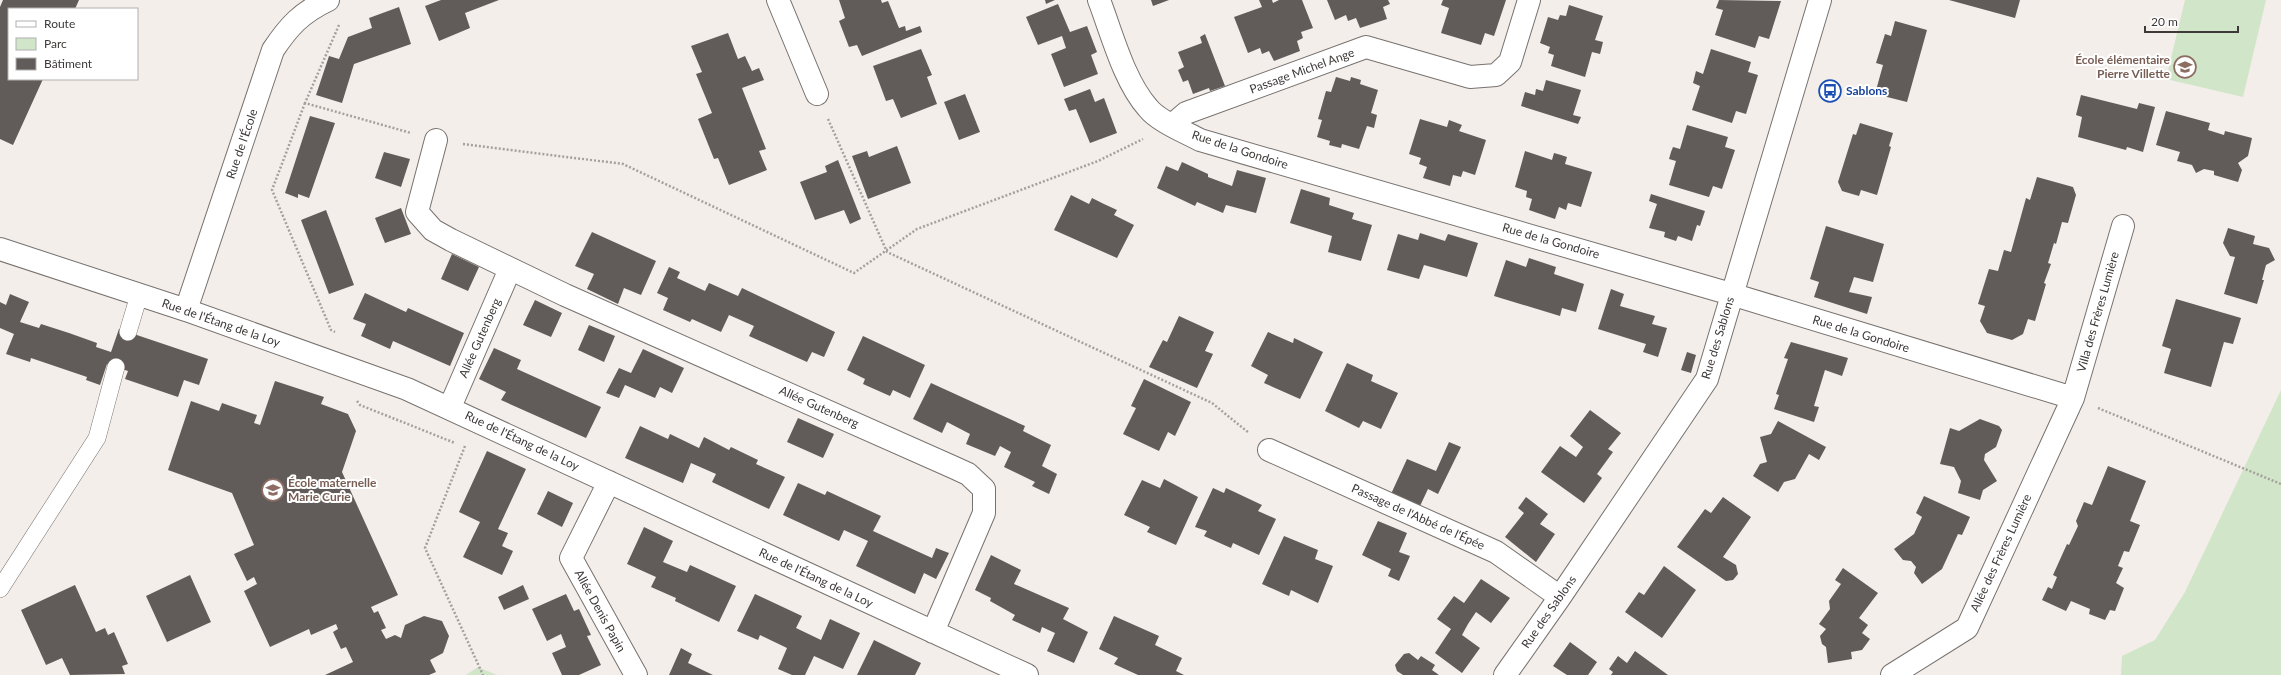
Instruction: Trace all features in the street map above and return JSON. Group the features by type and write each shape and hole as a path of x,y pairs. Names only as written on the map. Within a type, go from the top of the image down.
{"street":[{"name":"Rue de l'École","path":"186,310 273,50 285,32 308,10 328,0"},
{"path":"778,0 817,94"},
{"name":"Rue de la Gondoire","path":"1099,0 1129,77 1148,109 1172,125 1200,140 1731,294 2073,398"},
{"name":"Passage Michel Ange","path":"1172,125 1186,113 1366,47 1470,77 1496,75 1510,62 1529,0"},
{"name":"Rue des Sablons","path":"1505,675 1560,597 1707,379 1731,294 1820,0"},
{"name":"Allée Gutenberg","path":"436,140 417,212 433,230 510,269 968,474 984,489 984,513 933,632"},
{"name":"Villa des Frères Lumière","path":"2073,398 2123,226"},
{"name":"Rue de l'Étang de la Loy","path":"0,249 186,310 362,372 450,407 1027,675"},
{"name":"Allée Gutenberg","path":"450,407 510,269"},
{"name":"Allée des Frères Lumière","path":"1892,675 1967,628 2073,398"},
{"name":"Passage de l'Abbé de l'Épée","path":"1269,450 1496,552 1560,597"},
{"name":"Allée Denis Papin","path":"609,482 571,558 636,675"}],"lane":[{"path":"128,332 139,295"},
{"path":"0,589 97,438 116,367"}],"path":[{"path":"338,334 331,330 272,190 305,103 342,19"},
{"path":"817,94 887,252 1212,403 1269,450"},
{"path":"305,103 436,140 623,164 854,273 887,252 917,230 1098,162 1172,125"},
{"path":"2073,398 2281,484"},
{"path":"476,419 424,548 483,675"}],"green space":[{"path":"2185,0 2266,0 2243,97 2166,79"},
{"path":"2281,390 2281,675 2121,675 2122,656 2155,640 2185,592"},
{"path":"478,667 497,675 466,675"}],"building":[{"path":"3,0 79,0 75,8 8,8 8,80 43,80 13,145 0,139 0,7"},
{"path":"441,0 499,0 465,13 470,28 439,41 425,6"},
{"path":"839,0 881,0 882,3 888,1 899,28 905,26 906,31 920,26 922,32 862,56 857,45 849,47 839,21 845,18"},
{"path":"1045,0 1055,0 1046,4"},
{"path":"1151,0 1169,0 1153,6"},
{"path":"1259,0 1272,0 1273,3 1279,0 1302,0 1313,28 1301,32 1303,38 1297,41 1300,51 1274,61 1269,51 1262,54 1260,48 1248,53 1234,17 1262,7"},
{"path":"1327,0 1388,0 1390,4 1383,7 1387,19 1360,28 1356,18 1348,21 1346,15 1335,20"},
{"path":"1443,0 1506,0 1494,36 1485,33 1481,45 1441,33 1449,8 1441,5"},
{"path":"1719,0 1781,1 1769,39 1759,36 1755,48 1715,35 1723,10 1716,8"},
{"path":"1949,0 2020,0 2015,18"},
{"path":"1058,4 1070,32 1087,26 1097,52 1091,55 1098,74 1064,87 1051,54 1066,48 1062,36 1038,45 1026,17"},
{"path":"1569,5 1603,16 1595,40 1603,42 1600,54 1592,52 1585,77 1551,66 1554,55 1548,53 1550,47 1540,43 1548,17 1558,20 1560,15 1566,16"},
{"path":"399,7 411,44 354,64 342,103 316,95 329,56 339,59 348,37 372,28 369,18"},
{"path":"1895,21 1927,30 1907,102 1875,94 1883,65 1876,63 1885,34 1891,36"},
{"path":"728,33 738,59 745,56 752,71 759,68 764,80 742,88 766,149 759,151 767,170 729,185 718,158 714,159 698,119 712,113 696,74 702,72 691,46"},
{"path":"1205,34 1225,86 1210,91 1209,88 1193,94 1188,80 1183,82 1178,70 1184,67 1178,52 1202,43 1200,37"},
{"path":"921,49 932,75 927,77 937,104 901,118 893,99 886,101 873,66"},
{"path":"1711,49 1751,62 1748,72 1758,75 1746,114 1736,111 1732,123 1692,110 1700,86 1693,83 1696,71 1703,74"},
{"path":"1336,77 1350,81 1351,77 1361,80 1360,84 1378,90 1371,113 1377,115 1374,128 1367,126 1359,149 1342,144 1341,148 1329,145 1330,141 1317,137 1322,120 1318,119 1326,91 1331,92"},
{"path":"1546,80 1581,90 1573,115 1581,117 1578,124 1521,106 1525,92 1535,95 1536,89 1543,91"},
{"path":"1090,89 1095,102 1104,98 1117,133 1090,143 1076,109 1069,111 1064,99"},
{"path":"965,94 980,132 959,140 944,102"},
{"path":"2081,95 2137,109 2139,103 2155,107 2143,152 2127,147 2126,150 2078,137 2082,117 2076,115"},
{"path":"2166,111 2210,123 2208,130 2224,135 2225,131 2252,138 2248,156 2238,163 2242,170 2238,182 2214,175 2214,171 2204,169 2196,173 2192,165 2177,161 2180,152 2156,145"},
{"path":"310,116 335,123 309,198 298,194 298,198 285,193"},
{"path":"1420,119 1447,127 1449,120 1462,125 1459,131 1486,140 1475,175 1463,171 1461,177 1453,175 1450,186 1423,178 1427,167 1419,164 1421,158 1409,154"},
{"path":"1860,123 1893,133 1889,146 1891,147 1877,195 1861,190 1859,196 1842,191 1838,182 1853,134 1856,135"},
{"path":"1687,125 1728,137 1725,147 1735,150 1722,189 1713,186 1709,197 1669,185 1676,161 1669,159 1671,152 1673,147 1680,149"},
{"path":"897,146 911,183 868,199 852,156 867,151 869,157"},
{"path":"1525,151 1552,160 1554,153 1561,155 1567,157 1565,164 1592,172 1581,207 1568,203 1566,210 1559,207 1555,219 1529,210 1532,199 1526,197 1527,191 1515,187"},
{"path":"384,152 410,159 401,187 375,178"},
{"path":"838,160 861,219 850,224 844,210 815,220 800,182 827,172 825,166"},
{"path":"1182,162 1208,174 1208,177 1232,186 1237,170 1266,178 1256,213 1226,205 1223,213 1197,202 1195,206 1157,188 1166,166 1178,171"},
{"path":"2037,177 2073,187 2076,195 2068,223 2062,222 2056,244 2054,243 2048,263 2051,264 2044,283 2046,284 2035,321 2028,319 2023,334 2012,340 1987,333 1980,321 1985,306 1978,304 1989,269 1998,271 2004,250 2011,252 2026,198 2030,200"},
{"path":"1301,189 1330,198 1329,205 1354,213 1352,219 1372,225 1361,261 1328,252 1332,236 1290,223"},
{"path":"1651,194 1705,211 1700,226 1697,225 1692,241 1678,236 1676,241 1664,237 1665,232 1649,228 1657,204 1649,201"},
{"path":"1071,195 1089,204 1092,198 1117,210 1114,215 1134,225 1117,258 1054,230"},
{"path":"401,208 411,234 385,243 375,218"},
{"path":"326,210 354,285 329,294 301,220"},
{"path":"1826,226 1884,244 1873,282 1854,277 1849,292 1872,297 1867,314 1814,297 1819,282 1810,279"},
{"path":"2228,228 2255,236 2253,244 2269,248 2275,260 2266,265 2262,280 2264,280 2257,304 2224,294 2235,257 2230,256 2223,243"},
{"path":"592,232 656,261 641,295 624,288 618,304 587,289 594,274 575,266"},
{"path":"1420,233 1445,241 1448,234 1478,243 1467,277 1424,265 1419,279 1387,270 1398,234 1418,240"},
{"path":"452,254 479,267 468,291 441,279"},
{"path":"1529,258 1556,267 1554,274 1584,284 1576,312 1562,308 1560,316 1494,296 1506,260 1526,267"},
{"path":"669,267 680,272 677,278 705,291 709,283 738,296 742,288 835,332 824,357 812,352 807,362 749,336 754,326 729,315 721,332 692,319 690,322 663,310 668,298 657,293"},
{"path":"1611,289 1624,294 1620,306 1655,316 1652,324 1667,328 1658,357 1643,352 1646,344 1598,329"},
{"path":"365,293 406,312 408,308 464,333 450,366 393,341 390,349 361,336 366,324 353,319"},
{"path":"10,294 29,302 20,322 39,328 41,324 69,333 97,343 96,347 111,352 119,329 208,359 199,385 184,380 178,397 125,379 128,371 107,364 100,385 86,380 87,377 31,358 30,362 6,354 14,334 0,328 0,302 6,305"},
{"path":"2176,299 2241,318 2233,344 2224,342 2211,387 2164,373 2171,349 2162,346"},
{"path":"535,300 562,313 551,337 523,325"},
{"path":"1179,316 1214,332 1205,351 1213,354 1197,388 1149,367 1163,340 1167,342"},
{"path":"589,325 615,336 604,362 578,350"},
{"path":"1268,332 1293,343 1294,338 1323,352 1300,399 1264,383 1268,375 1251,366"},
{"path":"863,336 925,365 910,398 893,390 890,396 863,384 865,379 847,370"},
{"path":"1791,342 1848,358 1842,376 1825,370 1814,406 1819,407 1814,422 1774,409 1779,395 1776,394 1788,359 1784,358"},
{"path":"494,348 521,360 517,369 601,407 586,438 501,400 506,392 479,379"},
{"path":"643,349 684,368 672,393 660,387 655,398 625,385 619,398 606,393 619,368 631,373"},
{"path":"1687,352 1696,355 1691,373 1681,370"},
{"path":"1347,363 1373,375 1371,381 1398,393 1381,429 1363,421 1359,428 1325,411"},
{"path":"1144,379 1191,402 1175,436 1168,432 1159,451 1123,434 1136,408 1131,406"},
{"path":"275,381 324,397 321,404 348,414 356,431 342,472 398,595 371,607 374,613 378,611 386,628 381,630 386,639 395,635 401,638 405,625 424,616 442,621 449,636 443,653 430,660 436,672 429,675 325,675 353,662 346,647 341,649 333,632 338,629 336,624 311,635 309,629 270,647 244,591 257,584 254,577 247,581 234,554 254,545 232,493 168,470 191,401 219,411 222,403 257,415 254,423 260,425"},
{"path":"931,383 1025,426 1023,431 1051,445 1042,466 1057,474 1049,494 1032,486 1035,482 1004,467 1011,452 1000,446 995,456 966,444 970,434 947,422 942,433 913,419"},
{"path":"1590,410 1621,433 1608,449 1613,452 1597,474 1602,478 1584,503 1541,472 1560,446 1576,457 1583,447 1570,436"},
{"path":"798,418 834,434 823,458 787,442"},
{"path":"1980,419 1999,426 2002,430 1996,447 1985,454 1984,460 1997,481 1983,490 1980,500 1958,493 1961,481 1954,467 1940,464 1950,428 1959,431"},
{"path":"1778,421 1826,447 1819,460 1809,454 1795,479 1784,482 1778,492 1753,476 1760,464 1767,462 1760,437 1771,434"},
{"path":"640,426 668,439 670,434 699,448 704,437 729,450 731,447 758,460 756,464 785,477 769,509 712,482 716,474 691,463 683,483 625,458"},
{"path":"1449,442 1461,447 1438,494 1428,489 1420,506 1391,494 1407,459 1436,471"},
{"path":"487,451 526,469 498,529 508,533 502,546 513,551 502,575 463,557 480,522 459,512"},
{"path":"2108,466 2146,481 2130,521 2140,525 2129,552 2124,551 2118,566 2123,568 2116,583 2124,588 2115,611 2110,610 2105,620 2089,614 2090,609 2071,601 2066,611 2042,600 2048,587 2052,589 2057,577 2053,575 2067,544 2069,545 2078,526 2076,521 2084,502 2092,505"},
{"path":"1164,479 1198,497 1176,545 1147,532 1150,527 1124,515 1142,480 1160,488"},
{"path":"798,483 825,495 827,491 881,516 873,531 932,558 936,548 949,553 936,579 924,573 915,594 856,566 868,541 844,530 839,541 783,515"},
{"path":"1213,488 1224,493 1226,488 1262,505 1258,511 1276,519 1259,555 1233,543 1231,548 1204,536 1207,531 1195,527"},
{"path":"548,491 573,503 562,527 537,514"},
{"path":"1924,496 1970,517 1962,535 1958,534 1942,569 1922,584 1914,573 1916,567 1911,561 1903,560 1894,549 1914,534 1922,517 1916,513"},
{"path":"1526,497 1548,514 1540,524 1555,534 1536,562 1505,537 1524,513 1518,508"},
{"path":"1723,497 1751,517 1723,557 1736,565 1738,574 1733,580 1726,581 1677,547 1705,509 1711,513"},
{"path":"1378,521 1407,533 1399,552 1410,556 1399,581 1388,576 1391,569 1362,555"},
{"path":"644,527 673,541 663,562 687,572 690,565 736,586 719,622 675,601 676,598 651,587 656,577 627,564"},
{"path":"1284,536 1318,550 1315,559 1333,566 1318,603 1291,590 1289,596 1262,584"},
{"path":"991,555 1021,570 1014,584 1069,608 1063,619 1088,632 1074,663 1047,651 1055,633 1042,627 1040,633 1012,620 1015,615 990,601 991,598 975,590"},
{"path":"1664,566 1696,590 1662,638 1625,612 1639,592 1644,595"},
{"path":"1843,568 1878,593 1859,618 1868,625 1862,633 1870,639 1862,650 1851,652 1852,659 1828,663 1826,647 1822,644 1820,636 1826,629 1819,624 1830,609 1829,601 1841,584 1835,580"},
{"path":"190,575 211,622 167,642 146,596"},
{"path":"1481,579 1510,598 1491,623 1476,612 1468,624 1462,635 1480,648 1462,673 1435,653 1451,629 1437,619 1454,596 1464,603"},
{"path":"75,585 96,632 105,628 108,635 114,632 128,664 122,666 125,674 70,675 62,658 46,665 21,610"},
{"path":"523,585 529,599 504,610 498,597"},
{"path":"566,594 574,611 579,609 591,635 587,636 601,665 579,675 562,675 552,653 566,647 561,634 547,641 532,609"},
{"path":"755,594 802,616 796,628 821,640 830,619 860,633 843,669 814,656 805,675 792,675 778,669 787,648 760,635 758,640 737,631"},
{"path":"1114,616 1159,636 1155,645 1182,658 1176,671 1184,675 1138,675 1114,664 1118,658 1099,649"},
{"path":"874,640 921,663 915,675 857,675"},
{"path":"1570,642 1597,662 1588,675 1567,675 1553,666"},
{"path":"681,648 692,654 688,663 713,675 669,675"},
{"path":"1635,651 1668,675 1611,675 1613,672 1609,669 1618,656 1627,663"},
{"path":"1409,653 1418,660 1421,656 1435,665 1432,670 1439,675 1403,675 1397,671 1395,665 1404,654"}],"place":[{"name":"École élémentaire Pierre Villette","path":"2185,67"},
{"name":"Sablons","path":"1830,91"},
{"name":"École maternelle Marie Curie","path":"273,490"}]}
